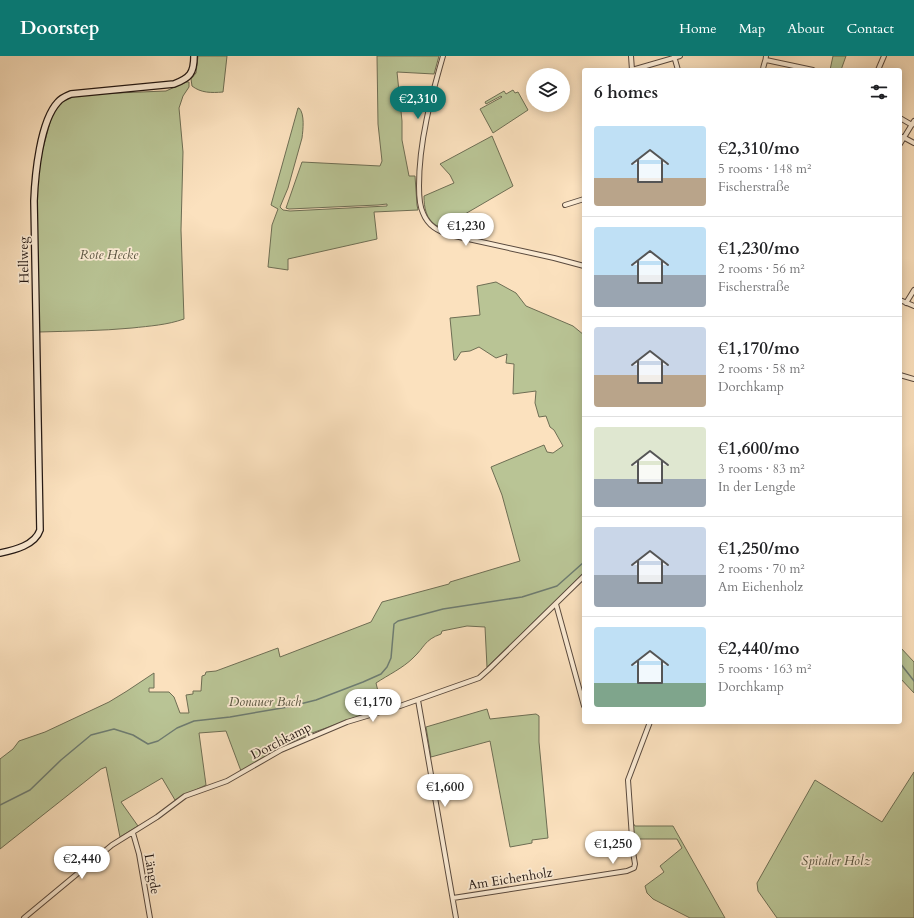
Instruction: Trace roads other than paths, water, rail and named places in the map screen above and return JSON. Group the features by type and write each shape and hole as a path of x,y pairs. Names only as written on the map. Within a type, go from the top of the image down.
{"street":[{"name":"Hellweg","path":"0,553 16,549 32,541 39,534 40,530 34,200 38,159 50,114 58,101 71,94 174,84 184,80 192,70 194,56"},
{"path":"443,56 420,151 419,198 420,208 426,220 437,230 450,235 582,265"},
{"path":"631,56 632,68"},
{"path":"638,68 680,56"},
{"path":"879,68 884,56"},
{"path":"674,57 677,68"},
{"path":"763,68 766,58 805,68"},
{"path":"902,119 913,123 902,140"},
{"path":"904,137 914,143"},
{"path":"565,206 582,200"},
{"path":"906,303 914,290"},
{"path":"902,301 914,306"},
{"path":"902,376 914,379"},
{"name":"Dorchkamp","path":"24,918 112,845 158,817 176,801 185,796 226,781 280,750 347,722 418,700 479,678 582,578"},
{"path":"556,604 582,699"},
{"path":"418,700 456,918"},
{"name":"Am Eichenholz","path":"453,898 634,868 636,864 632,852 628,780 649,724"},
{"name":"Längde","path":"133,833 139,854 150,918"}],"waterway":[{"name":"Donauer Bach","path":"0,805 30,790 61,760 91,735 114,729 133,735 148,744 158,741 177,728 194,721 230,717 288,707 316,700 381,674 387,667 391,658 394,624 398,621 443,609 522,597 557,586 582,564"},
{"name":"Donauer Bach","path":"902,666 914,681"}],"park label":[{"name":"Rote Hecke","path":"109,255"},
{"name":"Spitaler Holz","path":"836,861"}]}
